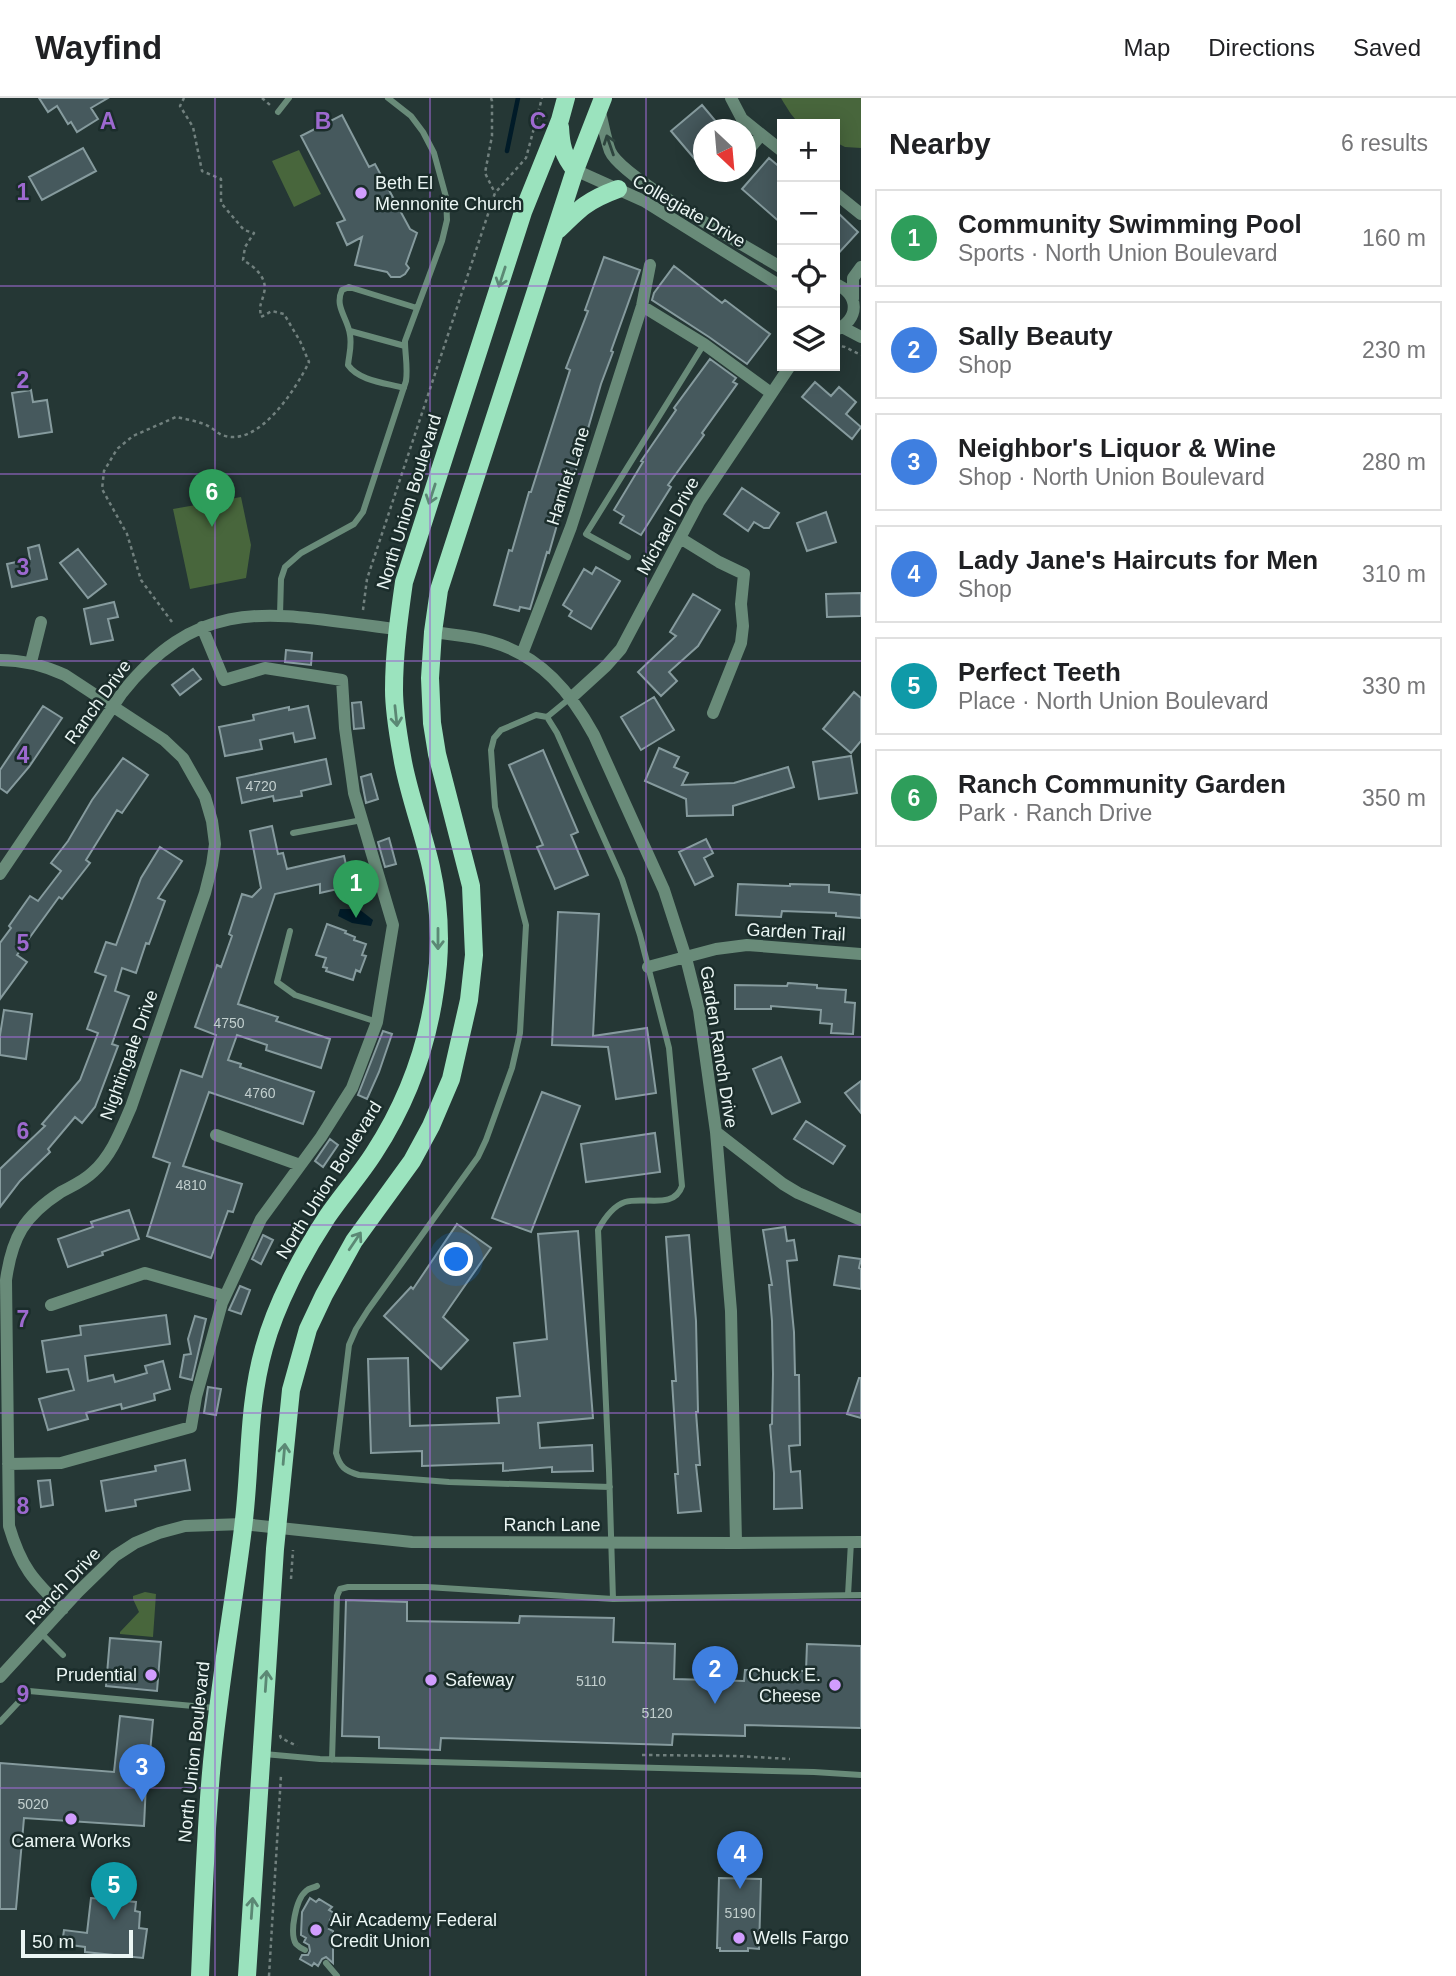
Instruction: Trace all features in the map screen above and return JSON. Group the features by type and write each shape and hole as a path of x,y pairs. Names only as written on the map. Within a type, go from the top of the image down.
{"main road":[{"name":"North Union Boulevard","path":"200,1976 211,1770 243,1524 249,1429 264,1346 302,1260 327,1217 374,1153 393,1120 413,1077 428,1027 435,988 437,905 432,870 404,767 394,692 397,629 404,582 523,212 560,120 566,98"},
{"path":"247,1976 266,1673 290,1390 308,1329 339,1266 412,1161 431,1126 451,1079 469,1000 474,955 471,886 432,723 430,678 439,590 575,170 601,104"},
{"path":"560,120 561,146 575,170"},
{"path":"555,233 586,204 598,196 618,190"}],"street":[{"path":"731,98 742,119 777,147"},
{"name":"Collegiate Drive","path":"601,104 610,152 620,164 651,188 777,265"},
{"path":"756,141 761,135"},
{"name":"Collegiate Drive","path":"575,170 644,201 777,284"},
{"path":"840,197 861,214"},
{"name":"Hamlet Lane","path":"522,654 570,527 642,306 650,265"},
{"path":"840,280 857,272 856,308 840,327"},
{"path":"840,286 856,308"},
{"path":"642,306 704,344 771,393"},
{"path":"840,330 861,337"},
{"name":"Michael Drive","path":"571,698 606,667 621,649 699,502 786,371"},
{"path":"680,538 744,574 741,643 713,713"},
{"name":"Ranch Drive","path":"0,874 138,673 180,638 202,627 236,617 256,615 280,615 397,629"},
{"path":"31,662 41,622"},
{"path":"8,1464 61,1463 191,1427 196,1397 225,1296 261,1219 321,1137 352,1088 377,1022 393,925 354,793 345,729 342,680 265,668 224,680 202,627"},
{"name":"Garden Ranch Drive","path":"433,632 495,642 522,654 538,663 571,698 594,735 664,890 687,958 699,1010 716,1132 731,1311 736,1544"},
{"name":"Nightingale Drive","path":"0,660 31,662 65,675 164,740 183,758 205,797 215,844 205,893 136,1095 120,1133 94,1172 45,1203 32,1215 18,1235 10,1255 6,1280 9,1526 20,1558 33,1579 63,1609"},
{"name":"Garden Trail","path":"648,967 716,949 747,945 861,954"},
{"path":"716,1132 790,1189 817,1203 860,1216"},
{"path":"216,1135 300,1165"},
{"path":"51,1305 145,1273 225,1296"},
{"name":"Ranch Drive","path":"0,1677 115,1556 135,1543 185,1526 243,1524"},
{"name":"Ranch Lane","path":"243,1524 412,1542 856,1542"}],"lane":[{"path":"278,112 289,98"},
{"path":"280,615 281,579 285,567 301,553 354,524 363,512 404,388 408,370 405,341 442,241 447,220 446,197 434,153 411,116 388,98"},
{"path":"404,388 358,375 348,365 350,331 338,298 342,290 349,287 417,308"},
{"path":"350,331 405,346"},
{"path":"586,534 704,344"},
{"path":"570,527 628,557"},
{"path":"547,717 571,698"},
{"path":"610,1487 449,1482 359,1475 345,1471 336,1453 349,1345 356,1329 478,1157 512,1068 520,1033 526,925 495,807 491,750 494,738 501,730 536,715 547,717 557,733 622,879 669,1048 682,1186 680,1192 669,1200 628,1200 618,1205 603,1220 598,1230 610,1487 613,1599"},
{"path":"293,834 362,820"},
{"path":"290,931 277,982 295,995 377,1022"},
{"path":"848,1595 856,1542"},
{"path":"332,1760 337,1596 340,1589 427,1587 613,1599 861,1595"},
{"path":"41,1633 63,1655"},
{"path":"0,1722 29,1692 219,1708"},
{"path":"262,1754 332,1760 861,1775"},
{"path":"305,1950 297,1945 294,1938 295,1911 306,1891 317,1886"},
{"path":"326,1963 337,1976"}],"path":[{"path":"172,622 141,580 127,534 102,489 104,471 117,449 133,436 176,417 208,426 222,435 248,435 264,424 296,386 309,362 284,314 272,310 261,317 264,280 254,266 243,260 244,247 254,233 244,230 220,203 221,179 202,171 193,127 180,106 184,98"},
{"path":"491,98 492,136 485,173 495,193"},
{"path":"363,610 366,579 495,193 526,158 542,98"},
{"path":"840,346 861,355"},
{"path":"290,1591 293,1550"},
{"path":"277,1725 281,1738 298,1746"},
{"path":"633,1755 737,1756 792,1760"},
{"path":"269,1976 281,1775"}],"green space":[{"path":"781,98 861,98 861,148 840,144 840,119 796,119"},
{"path":"299,150 321,194 294,207 272,161"},
{"path":"241,497 251,545 246,578 190,589 173,509"},
{"path":"145,1592 156,1594 153,1637 120,1634 139,1612 133,1596"}],"water":[{"path":"340,909 359,909 373,920 371,926 352,923 338,916"}],"building":[{"path":"39,98 108,98 91,108 98,119 77,132 71,122 68,124 57,106 48,112"},
{"path":"702,105 714,119 693,119 693,157 671,131"},
{"name":"Beth El Mennonite Church","path":"342,115 369,167 375,164 410,229 417,233 406,264 409,268 400,277 391,277 387,272 355,265 362,237 347,245 337,223 345,220 301,136"},
{"path":"83,148 96,171 42,200 29,177"},
{"path":"769,158 777,165 777,220 742,189 748,182 756,182 756,173"},
{"path":"840,215 858,232 840,252"},
{"path":"604,257 640,270 611,351 613,352 569,494 566,493 530,609 520,607 519,611 494,605 509,550 512,551 570,370 566,368 588,311 585,310"},
{"path":"674,266 722,303 725,300 770,334 747,364 652,300 654,293"},
{"path":"710,359 736,378 733,382 737,384 668,485 671,487 641,535 620,523 624,516 614,510 643,462 641,461 676,410 674,408"},
{"path":"815,382 831,396 839,387 856,402 846,414 861,427 852,439 802,397"},
{"path":"31,390 33,402 47,400 52,432 19,437 12,393"},
{"path":"742,488 779,513 769,528 754,522 748,531 724,514"},
{"path":"826,512 836,542 807,551 797,523"},
{"path":"39,545 47,579 12,587 7,564 30,559 28,548"},
{"path":"78,549 106,584 88,598 60,563"},
{"path":"596,567 620,581 591,629 569,616 572,611 563,605 584,569 592,574"},
{"path":"861,593 861,616 827,617 826,594"},
{"path":"693,594 720,610 698,646 669,672 677,681 661,696 638,672 676,636 670,632"},
{"path":"114,602 118,617 108,619 113,640 91,644 84,609"},
{"path":"286,650 312,653 311,665 285,662"},
{"path":"193,669 201,679 180,695 172,685"},
{"path":"854,692 861,698 861,741 851,753 823,729"},
{"path":"654,697 674,730 641,750 621,717"},
{"path":"361,702 364,728 354,729 352,703"},
{"path":"43,706 62,718 29,767 7,793 0,788 0,770"},
{"path":"308,706 315,738 295,742 293,733 260,740 262,749 225,756 219,727 254,720 253,715"},
{"path":"659,748 679,757 674,767 688,773 682,785 734,783 788,767 794,787 733,806 733,815 687,816 686,799 645,781"},
{"path":"543,750 578,832 571,835 588,875 555,889 537,847 543,845 509,765"},
{"path":"851,756 857,793 819,799 813,762"},
{"path":"123,758 148,775 122,813 117,810 86,860 90,863 62,899 59,897 17,955 27,962 0,999 0,943 30,896 38,901 61,871 51,863"},
{"path":"326,759 331,784 301,791 302,796 274,801 273,796 242,803 237,778"},
{"path":"371,774 378,799 366,803 361,777"},
{"path":"272,826 278,854 283,853 287,869 344,856 351,886 320,893 320,884 275,894 238,1004 278,1017 276,1021 330,1039 321,1068 266,1050 267,1045 237,1035 228,1060 241,1064 240,1067 314,1092 303,1124 209,1092 183,1166 242,1184 233,1212 228,1211 211,1258 147,1236 170,1163 153,1157 181,1070 202,1077 216,1035 195,1027 217,965 221,967 232,936 229,934 242,894 252,897 261,888 250,831"},
{"path":"389,838 396,864 385,867 378,842"},
{"path":"706,839 713,853 704,858 713,876 695,885 679,852"},
{"path":"160,847 182,861 158,898 165,901 136,973 122,968 115,991 129,996 112,1044 118,1046 95,1107 82,1123 75,1117 48,1149 50,1152 20,1181 0,1207 0,1169 45,1126 42,1124 80,1080 98,1033 87,1029 106,976 95,972 106,942 116,945 141,878"},
{"path":"738,884 829,885 829,892 861,895 861,918 836,916 836,913 782,911 781,917 736,915"},
{"path":"558,912 599,914 593,1036 647,1028 656,1093 616,1099 608,1047 552,1045"},
{"path":"327,924 346,931 345,933 355,937 354,940 366,944 362,955 366,956 360,972 356,970 353,980 326,971 327,968 323,967 326,958 316,955"},
{"path":"788,983 846,990 845,1002 855,1003 853,1034 831,1033 832,1024 820,1023 821,1010 771,1006 771,1009 735,1009 735,985 787,986"},
{"path":"4,1010 32,1014 26,1059 0,1055"},
{"path":"383,1031 392,1034 367,1099 358,1095"},
{"path":"781,1057 800,1102 772,1114 753,1069"},
{"path":"861,1081 861,1113 845,1093"},
{"path":"542,1092 580,1106 531,1232 492,1218"},
{"path":"806,1121 845,1146 833,1164 794,1139"},
{"path":"655,1133 660,1172 586,1182 581,1144"},
{"path":"330,1139 338,1145 323,1167 315,1161"},
{"path":"129,1210 139,1239 68,1267 58,1239 93,1227 91,1222"},
{"path":"457,1224 491,1248 443,1317 468,1340 441,1369 384,1316 411,1287 413,1289"},
{"path":"785,1227 787,1241 794,1240 797,1260 787,1261 795,1375 799,1375 800,1445 789,1446 791,1472 800,1471 802,1508 774,1509 770,1425 773,1374 769,1285 772,1285 763,1230"},
{"path":"578,1231 593,1418 538,1423 540,1448 592,1445 593,1471 552,1472 552,1467 503,1471 503,1463 422,1466 422,1451 371,1453 368,1359 408,1358 410,1426 499,1423 497,1398 520,1396 514,1343 547,1339 538,1234"},
{"path":"263,1235 273,1240 261,1264 252,1259"},
{"path":"689,1235 696,1321 696,1412 700,1465 696,1465 701,1511 678,1513 672,1381 676,1381 666,1237"},
{"path":"839,1256 861,1259 861,1289 834,1285"},
{"path":"240,1286 250,1290 241,1314 229,1310"},
{"path":"166,1315 170,1344 85,1356 88,1381 113,1375 115,1382 147,1373 145,1366 163,1361 170,1389 154,1394 155,1400 122,1409 121,1404 86,1413 88,1419 48,1430 39,1399 74,1390 68,1369 47,1372 42,1341 81,1335 80,1326"},
{"path":"195,1316 206,1319 192,1380 180,1377 184,1355 191,1354 188,1339"},
{"path":"861,1378 861,1418 847,1414"},
{"path":"208,1387 221,1389 216,1415 204,1413"},
{"path":"185,1460 190,1490 135,1500 136,1506 106,1511 101,1481 156,1471 155,1466"},
{"path":"50,1480 53,1505 41,1507 38,1481"},
{"path":"346,1600 407,1602 407,1621 519,1623 520,1616 614,1618 613,1642 675,1644 674,1679 744,1681 745,1670 806,1671 807,1644 861,1646 861,1728 745,1725 745,1736 673,1734 672,1745 441,1738 440,1750 379,1748 379,1737 342,1736"},
{"path":"110,1638 161,1642 157,1691 106,1686"},
{"path":"120,1716 153,1720 149,1763 147,1762 144,1826 24,1818 16,1909 0,1909 0,1763 114,1772"},
{"path":"719,1878 761,1879 759,1949 720,1951 720,1948 717,1948"},
{"path":"91,1898 136,1902 135,1911 140,1912 139,1928 147,1929 143,1958 85,1952 85,1947 62,1944 64,1930 87,1933"},
{"name":"Air Academy Federal Credit Union","path":"310,1898 316,1902 319,1899 332,1907 329,1910 334,1913 330,1920 334,1922 329,1929 333,1931 333,1963 326,1957 318,1966 314,1963 312,1966 300,1959 310,1951 309,1945 304,1942 306,1938 301,1935 302,1912"}],"waterway":[{"path":"507,151 518,98"}],"place":[{"name":"Beth El Mennonite Church","path":"361,193"},
{"name":"Ranch Community Garden","path":"212,527"},
{"name":"Community Swimming Pool","path":"356,918"},
{"name":"Prudential","path":"151,1675"},
{"name":"Safeway","path":"431,1680"},
{"name":"Chuck E. Cheese","path":"835,1685"},
{"name":"Sally Beauty","path":"715,1704"},
{"name":"Neighbor's Liquor & Wine","path":"142,1802"},
{"name":"Camera Works","path":"71,1819"},
{"name":"Lady Jane's Haircuts for Men","path":"740,1889"},
{"name":"Perfect Teeth","path":"114,1920"},
{"name":"Air Academy Federal Credit Union","path":"316,1930"},
{"name":"Wells Fargo","path":"739,1938"}]}
